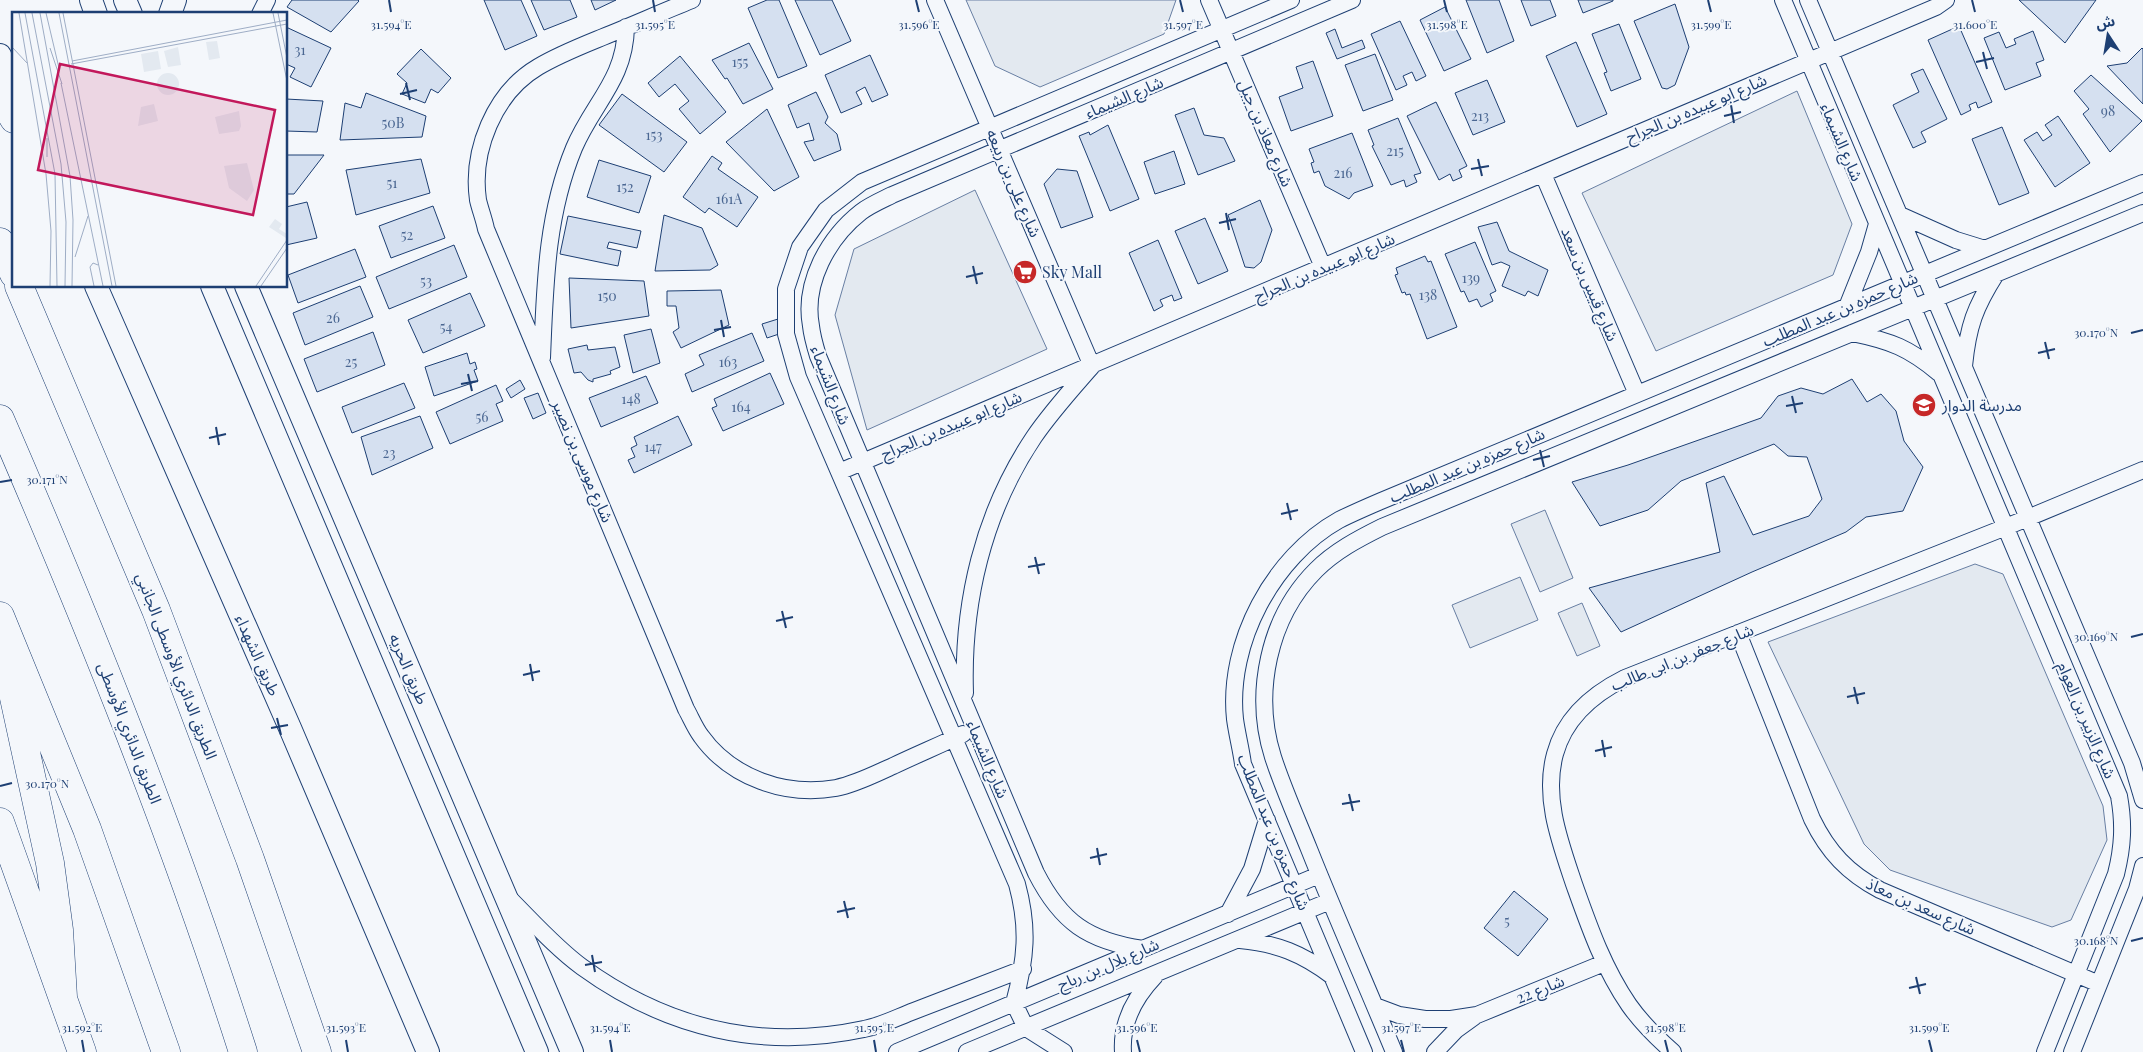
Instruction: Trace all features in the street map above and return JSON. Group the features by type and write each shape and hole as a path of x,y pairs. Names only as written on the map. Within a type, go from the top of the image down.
{"highway":[{"path":"0,95 12,116"},
{"path":"0,242 12,269"},
{"name":"الطريق الدائري الأوسطى الجانبي","path":"20,288 132,548 167,636 250,859 317,1052"},
{"name":"الطريق الدائري الأوسطى","path":"0,419 68,576 131,735 184,879 243,1052"},
{"path":"0,616 87,830 166,1052"},
{"path":"0,628 50,863 59,930 63,997"},
{"path":"0,822 82,1052"}],"street":[{"path":"91,0 95,12"},
{"path":"125,0 130,12"},
{"path":"171,12 175,0"},
{"path":"261,12 267,0"},
{"name":"شارع موسى بن نصير","path":"692,0 536,68 513,88 495,112 483,140 477,170 478,200 486,229 686,709 701,736 722,758 747,776 776,787 806,791 837,788 866,778 975,728"},
{"name":"شارع على بن ربيعه","path":"936,0 1092,366"},
{"name":"شارع معاذ بن جبل","path":"1209,0 1323,267"},
{"name":"شارع الشيماء","path":"1014,1003 1023,969 1025,926 1017,884 798,377 786,334 786,289 800,246 826,210 862,182 1291,0"},
{"name":"شارع الشيماء","path":"1142,949 1115,945 1089,935 1066,919 1048,898 818,356 810,325 812,292 821,261 839,233 862,210 892,195 1352,0"},
{"name":"شارع الشيماء","path":"1783,0 1903,283"},
{"name":"شارع الشيماء","path":"1808,0 1925,274"},
{"name":"شارع ابو عبيده بن الجراح","path":"839,472 1936,7 1946,0"},
{"path":"542,363 546,270 551,228 560,187 575,148 594,110 617,75 624,52 626,28"},
{"path":"0,54 12,84"},
{"name":"شارع قيس بن سعد","path":"1543,174 1637,394"},
{"name":"شارع حمزه بن عبد المطلب","path":"1364,1052 1243,764 1235,718 1237,671 1249,626 1271,584 1301,549 1338,521 1372,505 1986,249 2140,182"},
{"name":"شارع حمزه بن عبد المطلب","path":"1394,1052 1319,875 1272,756 1264,717 1265,677 1274,638 1291,602 1316,571 1346,545 1382,527 2142,214"},
{"path":"1900,215 1956,240 1986,249"},
{"path":"1847,306 1869,252 1877,224"},
{"name":"شارع الزبير بن العوام","path":"1925,274 2132,763 2143,800"},
{"path":"1964,368 1967,334 1978,302 1996,274"},
{"name":"شارع الزبير بن العوام","path":"1903,283 2119,796 2124,822 2123,848 2116,874 2045,1052"},
{"name":"طريق الشهداء","path":"97,288 290,728 428,1052"},
{"name":"طريق الحريه","path":"213,288 537,1052"},
{"name":"طريق الحريه","path":"247,288 572,1052"},
{"path":"1852,333 1885,340 1916,354 1942,375"},
{"path":"965,704 964,657 968,611 977,565 991,520 1010,477 1034,437 1063,399 1092,366"},
{"name":"شارع جعفر بن ابى طالب","path":"1673,1052 1657,1038 1629,1005 1604,963 1594,940 1559,838 1552,806 1551,788 1555,753 1565,729 1581,708 1601,690 1624,678 2006,527 2143,470"},
{"path":"351,614 381,602"},
{"name":"شارع سعد بن معاذ","path":"1738,634 1812,819 1823,842 1838,861 1858,878 1880,890 2099,984"},
{"path":"1228,914 1252,869 1267,820"},
{"path":"2072,1052 2137,889 2143,866"},
{"name":"شارع بلال بن رباح","path":"897,1052 1319,875"},
{"path":"475,906 504,893 580,966 622,994 667,1016 715,1031 765,1038 808,1037 866,1029 1023,969"},
{"name":"شارع بلال بن رباح","path":"967,1052 1330,901"},
{"path":"1238,940 1264,942 1288,949 1311,960 1332,976"},
{"name":"شارع 22","path":"1435,1052 1456,1030 1477,1015 1604,963"},
{"path":"1123,1052 1122,1042 1128,1016 1141,992 1160,972"},
{"path":"1014,1003 1026,1028 1059,1051"},
{"name":"شارع 22","path":"1375,1006 1399,1015 1425,1019 1451,1019 1477,1015"}],"shaded area":[{"path":"966,0 1176,0 1164,34 1040,87 995,66"},
{"path":"1797,91 1852,224 1833,275 1656,351 1582,193"},
{"path":"975,190 1047,349 867,430 835,315 854,249"},
{"path":"1545,510 1573,578 1540,592 1511,524"},
{"path":"1975,564 2003,574 2103,806 2107,840 2071,920 2052,927 1890,870 1864,844 1768,642"},
{"path":"1520,577 1538,620 1470,648 1452,605"},
{"path":"1582,603 1600,646 1577,656 1558,613"}],"building":[{"path":"292,0 359,1 331,32 287,7"},
{"path":"484,0 521,0 537,36 505,50"},
{"path":"531,0 570,0 577,17 544,30"},
{"path":"591,0 616,0 595,10"},
{"path":"767,0 779,0 807,66 778,78 748,8"},
{"path":"795,0 832,0 851,41 820,55"},
{"path":"1466,0 1499,0 1514,41 1487,53"},
{"path":"1521,0 1550,0 1556,16 1531,26"},
{"path":"1578,0 1613,0 1613,1 1583,13"},
{"path":"2019,0 2096,0 2065,43"},
{"path":"1675,4 1689,47 1675,85 1667,89 1662,88 1634,21"},
{"path":"1445,7 1471,59 1444,71 1420,20"},
{"path":"1400,21 1426,76 1416,81 1412,72 1403,76 1407,85 1396,90 1371,34"},
{"path":"1619,24 1641,79 1611,91 1604,73 1607,72 1592,34"},
{"path":"1959,26 1992,102 1978,108 1976,102 1969,105 1971,110 1961,115 1928,40"},
{"path":"288,28 331,48 311,87 290,77 295,68 288,65"},
{"path":"1335,29 1342,48 1362,40 1365,48 1337,59 1326,33"},
{"path":"2033,31 2044,60 2036,63 2041,76 2005,90 1984,38 1999,32 2006,48 2016,44 2014,39"},
{"path":"1576,42 1607,114 1577,127 1546,56"},
{"path":"749,43 773,89 743,104 727,78 725,79 712,60"},
{"path":"2142,48 2143,104 2107,66 2127,63"},
{"path":"421,49 451,78 438,93 431,89 425,103 402,94 407,83 397,74"},
{"path":"1375,54 1393,100 1363,111 1345,65"},
{"path":"870,55 888,95 872,102 865,87 856,92 862,104 841,113 825,75"},
{"path":"680,56 726,112 700,134 679,109 689,101 675,84 659,97 648,83"},
{"path":"1313,61 1333,116 1291,131 1279,97 1303,88 1296,67"},
{"path":"1923,69 1947,119 1921,132 1926,142 1913,148 1893,105 1919,92 1911,74"},
{"path":"2091,75 2142,121 2110,152 2083,114 2089,109 2074,91"},
{"path":"1487,80 1505,122 1473,135 1455,93"},
{"path":"816,92 828,117 825,123 837,134 841,150 814,161 804,142 814,140 809,123 797,128 788,105"},
{"path":"366,93 426,116 422,137 340,140 345,103 361,108"},
{"path":"622,94 687,142 664,172 599,125"},
{"path":"288,99 323,101 317,132 288,131"},
{"path":"1436,102 1467,166 1459,170 1462,177 1453,181 1450,174 1439,180 1407,116"},
{"path":"1194,108 1204,135 1224,138 1235,161 1198,175 1175,115"},
{"path":"767,109 799,177 774,191 726,142"},
{"path":"2058,116 2090,163 2055,187 2024,140 2037,132 2043,141 2052,135 2045,125"},
{"path":"1398,118 1421,173 1414,175 1417,182 1406,187 1404,180 1391,185 1372,146 1374,145 1368,130"},
{"path":"1108,125 1139,199 1110,211 1079,136 1089,132 1090,135"},
{"path":"2002,127 2029,193 1999,205 1972,139"},
{"path":"1352,133 1373,186 1354,193 1349,199 1325,186 1319,171 1314,173 1311,163 1314,162 1309,149"},
{"path":"1174,151 1185,184 1155,194 1144,162"},
{"path":"288,155 324,155 294,194 288,194"},
{"path":"712,156 722,163 718,169 758,197 737,227 709,208 705,213 683,197"},
{"path":"421,159 430,193 356,215 346,170"},
{"path":"599,160 651,176 639,213 587,197"},
{"path":"1057,169 1077,171 1093,217 1061,228 1044,184"},
{"path":"1260,200 1272,230 1261,262 1254,268 1245,267 1228,215"},
{"path":"307,202 317,238 288,245 288,207"},
{"path":"433,206 445,238 391,258 379,226"},
{"path":"664,215 702,228 718,265 710,270 655,271"},
{"path":"568,216 641,231 637,248 609,242 607,248 621,251 618,266 560,254"},
{"path":"1205,218 1228,271 1198,284 1175,231"},
{"path":"1497,222 1509,251 1548,270 1538,296 1528,291 1525,296 1502,286 1510,266 1501,262 1492,265 1478,227"},
{"path":"1158,240 1182,298 1174,301 1172,295 1160,300 1163,306 1154,311 1129,253"},
{"path":"1475,242 1496,291 1490,294 1493,301 1481,307 1477,299 1469,302 1464,291 1461,292 1445,254"},
{"path":"454,245 467,277 389,309 376,277"},
{"path":"355,249 366,277 298,303 288,275"},
{"path":"1425,256 1428,262 1431,261 1457,327 1427,339 1410,294 1402,293 1395,275 1398,274 1396,268"},
{"path":"569,278 644,281 649,316 571,328"},
{"path":"360,286 373,317 305,345 293,313"},
{"path":"721,290 729,325 681,348 673,332 679,328 676,306 667,306 667,291"},
{"path":"470,293 485,326 423,353 408,320"},
{"path":"778,319 782,333 767,338 762,324"},
{"path":"651,329 660,363 633,373 624,335"},
{"path":"373,332 385,365 317,392 304,359"},
{"path":"752,333 764,361 692,392 685,374 704,365 699,355"},
{"path":"587,345 588,350 615,347 620,367 610,371 611,374 593,379 593,382 588,380 581,372 574,373 568,349"},
{"path":"467,353 470,364 475,362 477,369 474,370 478,381 434,396 425,367"},
{"path":"770,373 784,404 723,431 712,408 717,406 714,399"},
{"path":"646,376 658,403 601,427 589,398"},
{"path":"1852,379 1867,402 1881,394 1896,411 1904,441 1923,467 1903,511 1866,517 1846,532 1752,572 1621,632 1589,588 1720,552 1706,483 1724,476 1753,535 1809,516 1822,499 1807,457 1788,456 1774,444 1681,481 1648,510 1600,526 1572,482 1628,465 1761,418 1778,396 1801,388 1823,394"},
{"path":"520,380 525,389 511,398 506,389"},
{"path":"404,383 415,408 352,433 342,407"},
{"path":"496,385 503,401 496,404 503,421 450,444 436,412"},
{"path":"538,393 546,413 533,419 524,398"},
{"path":"420,416 433,448 372,475 361,437"},
{"path":"678,416 692,445 634,473 628,460 635,457 631,448 637,445 634,437"},
{"path":"1514,891 1548,919 1518,956 1484,928"}],"place":[{"name":"Sky Mall","path":"1025,272"},
{"name":"مدرسة الدوار","path":"1924,405"}]}
